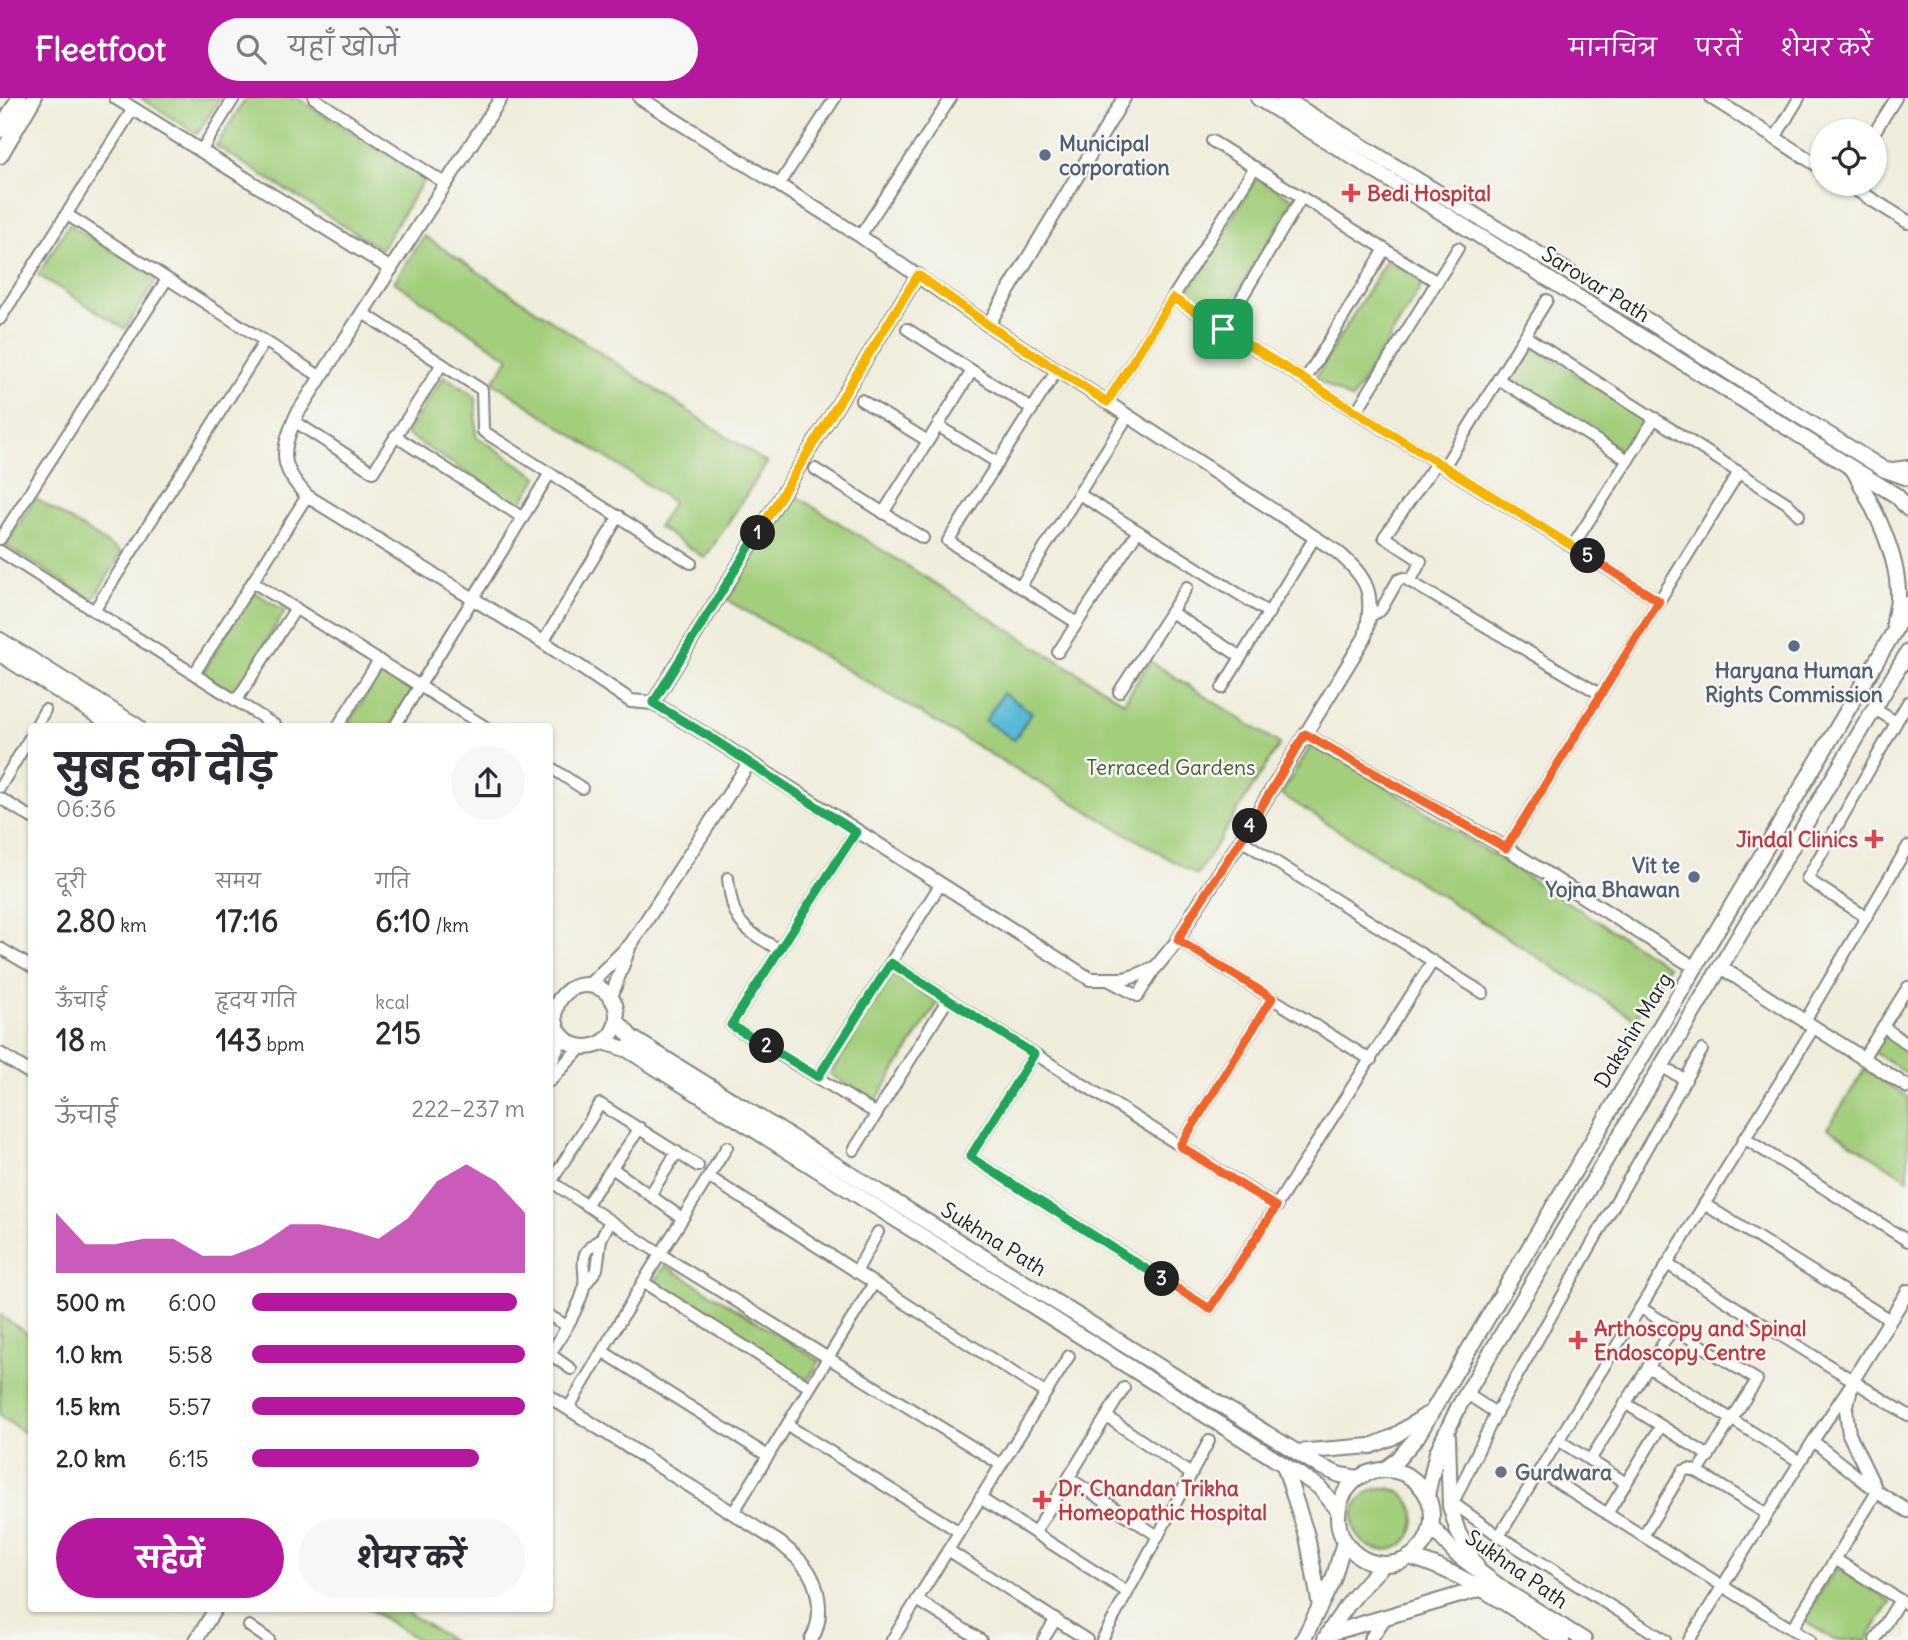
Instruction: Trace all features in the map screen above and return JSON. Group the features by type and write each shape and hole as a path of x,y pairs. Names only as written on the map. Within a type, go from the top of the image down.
{"main road":[{"path":"0,130 19,98"},
{"path":"0,156 34,98"},
{"name":"Sarovar Path","path":"1258,98 1897,496 1908,509"},
{"name":"Sarovar Path","path":"1283,98 1650,322 1885,470 1908,478"},
{"path":"1853,470 1877,515 1894,567 1898,595 1892,635"},
{"name":"Dakshin Marg","path":"1384,1470 1397,1460 1417,1437 1908,604"},
{"path":"0,640 132,723"},
{"name":"Dakshin Marg","path":"1427,1496 1437,1452 1466,1394 1908,653"},
{"path":"0,654 109,723"},
{"path":"553,986 559,989 590,984 601,988 611,997 616,1007 617,1021 614,1032 604,1042 589,1048 570,1043 562,1036 553,1014"},
{"path":"553,1009 570,988"},
{"name":"Sukhna Path","path":"617,1021 632,1038 1296,1452 1329,1471 1358,1478"},
{"name":"Sukhna Path","path":"604,1042 628,1050 1319,1487 1338,1510"},
{"path":"1296,1452 1371,1446 1393,1437 1432,1411"},
{"path":"1448,1431 1450,1506 1458,1532 1479,1571"},
{"path":"1284,1465 1307,1536 1320,1606"},
{"path":"1384,1470 1402,1473 1414,1480 1427,1496 1432,1513 1431,1526 1421,1548 1402,1561 1383,1565 1367,1561 1355,1554 1344,1542 1338,1524 1338,1510 1350,1485 1358,1478 1384,1470"},
{"name":"Sukhna Path","path":"1431,1526 1456,1554 1507,1592 1584,1640"},
{"path":"1303,1640 1333,1580 1344,1542"},
{"name":"Sukhna Path","path":"1409,1557 1431,1563 1480,1588 1562,1640"},
{"path":"1326,1637 1363,1585 1383,1565"},
{"path":"1326,1637 1480,1588"}],"street":[{"path":"116,98 391,269"},
{"path":"201,151 234,98"},
{"path":"314,98 446,184"},
{"path":"640,98 859,236 988,325 1315,537 1357,568 1368,588 1370,616 1366,637 1178,940 1156,967 1138,996 1108,980"},
{"path":"779,185 835,98"},
{"path":"859,236 951,98"},
{"path":"988,325 1126,98"},
{"path":"1712,98 1728,102 1810,160"},
{"path":"1775,138 1800,98"},
{"path":"1883,119 1896,98"},
{"path":"497,99 294,422 286,439 284,456 286,468 296,484 307,496 474,598 631,701 653,703 1090,979 1124,979 1156,967"},
{"path":"0,319 133,109"},
{"path":"1212,141 1437,282"},
{"path":"1107,402 1255,167"},
{"path":"1866,196 1908,222"},
{"path":"1223,329 1303,197"},
{"path":"66,214 321,377"},
{"path":"1356,412 1458,248"},
{"path":"1305,380 1385,249"},
{"path":"653,703 918,275"},
{"path":"0,538 167,279"},
{"path":"1173,298 1659,601"},
{"path":"1410,582 1421,561 1384,537 1441,465 1547,300"},
{"path":"363,313 482,390 483,431 691,564"},
{"path":"907,329 1032,409"},
{"path":"1525,336 1787,503 1800,515"},
{"path":"94,611 265,341"},
{"path":"294,422 373,472 442,364"},
{"path":"1057,370 947,541 1077,623"},
{"path":"883,513 972,371"},
{"path":"1498,379 1628,460"},
{"path":"861,400 928,441"},
{"path":"1020,587 1128,416"},
{"path":"1572,547 1655,418"},
{"path":"937,426 998,463"},
{"path":"395,436 523,518"},
{"path":"1885,470 1908,467"},
{"path":"816,469 923,538"},
{"path":"1506,848 1739,472"},
{"path":"397,723 550,473"},
{"path":"1079,494 1269,613"},
{"path":"194,674 307,496"},
{"path":"543,642 619,516"},
{"path":"1058,652 1138,531"},
{"path":"1222,688 1315,537"},
{"path":"0,551 271,723"},
{"path":"1370,616 1381,610 1398,580 1404,578 1600,694"},
{"path":"253,582 479,723"},
{"path":"1119,692 1187,587"},
{"path":"236,701 296,608"},
{"path":"1171,612 1241,657"},
{"path":"340,723 379,660"},
{"path":"1866,917 1807,880 1908,702"},
{"path":"1873,708 1896,722"},
{"path":"38,723 45,710"},
{"path":"1305,734 1506,848 1686,962"},
{"path":"0,787 28,741"},
{"path":"611,997 631,944 749,763"},
{"path":"553,769 582,788"},
{"path":"0,798 28,816"},
{"path":"856,832 731,1025 877,1114"},
{"path":"1241,840 1483,993"},
{"path":"1499,1536 1642,1308 1744,1138 1908,846"},
{"path":"728,878 731,905 743,927 780,950"},
{"path":"818,1077 940,885"},
{"path":"1178,940 1371,1060"},
{"path":"590,984 631,944"},
{"path":"0,948 28,965"},
{"path":"1034,1054 970,1157 1210,1309 1433,961"},
{"path":"891,963 1276,1207"},
{"path":"1725,970 1908,1087"},
{"path":"1863,1058 1908,987"},
{"path":"1180,1146 1272,998"},
{"path":"854,1150 948,999"},
{"path":"1883,1027 1908,1045"},
{"path":"553,1058 562,1036"},
{"path":"553,1077 581,1047"},
{"path":"1665,1640 1499,1536 1453,1503 1496,1413 1702,1051"},
{"path":"0,1054 28,1072"},
{"path":"1666,1069 1686,1080"},
{"path":"553,1176 597,1105 604,1104 698,1166"},
{"path":"586,1205 640,1128"},
{"path":"1744,1138 1908,1241"},
{"path":"568,1409 727,1147"},
{"path":"650,1195 677,1152"},
{"path":"612,1168 682,1219"},
{"path":"709,1177 1045,1393"},
{"path":"553,1183 660,1254 1000,1464"},
{"path":"1704,1204 1890,1320"},
{"path":"553,1349 577,1307 585,1285 582,1267 585,1255 591,1245 601,1239 610,1221"},
{"path":"856,1272 878,1232"},
{"path":"1667,1264 1852,1383 1908,1415"},
{"path":"643,1282 809,1387"},
{"path":"733,1513 874,1283"},
{"path":"1689,1640 1908,1291"},
{"path":"1642,1308 1757,1380 1698,1472"},
{"path":"553,1317 567,1326"},
{"path":"1590,1460 1673,1328"},
{"path":"602,1351 768,1456"},
{"path":"553,1356 571,1369"},
{"path":"892,1640 1069,1356"},
{"path":"1648,1367 1800,1462"},
{"path":"1852,1383 1846,1409 1849,1434 1877,1492"},
{"path":"1035,1532 1124,1388"},
{"path":"1466,1394 1496,1413"},
{"path":"553,1399 780,1543 803,1563 813,1580 820,1610 816,1632 811,1640"},
{"path":"1625,1403 1709,1456"},
{"path":"1107,1417 1191,1474"},
{"path":"787,1425 958,1531"},
{"path":"1607,1514 1661,1426"},
{"path":"1559,1440 1626,1483"},
{"path":"1102,1640 1209,1441"},
{"path":"1813,1441 1877,1492 1908,1511"},
{"path":"1643,1536 1683,1471 1689,1469 1767,1514"},
{"path":"1539,1471 1809,1640"},
{"path":"1069,1478 1158,1536"},
{"path":"1792,1629 1877,1492"},
{"path":"979,1498 1127,1592"},
{"path":"948,1550 1087,1640"},
{"path":"1835,1559 1904,1602 1875,1640"},
{"path":"917,1600 981,1640"},
{"path":"196,1640 214,1612"},
{"path":"1043,1640 1056,1619"},
{"path":"1370,1640 1384,1619"},
{"path":"249,1626 269,1640"}],"green space":[{"path":"141,98 220,98 197,134"},
{"path":"246,98 297,98 425,178 381,249 216,146"},
{"path":"1257,177 1294,200 1222,318 1185,295"},
{"path":"69,224 157,279 125,329 38,275"},
{"path":"424,236 767,463 705,558 658,527 673,502 493,382 509,358 394,282"},
{"path":"1387,259 1424,282 1352,400 1315,378"},
{"path":"1528,344 1647,419 1625,453 1507,379"},
{"path":"444,376 476,397 476,436 538,477 519,506 406,434"},
{"name":"Terraced Gardens","path":"793,494 1124,702 1150,661 1280,744 1197,875 727,600"},
{"path":"35,498 122,553 93,600 6,546"},
{"path":"253,591 285,611 234,694 202,674"},
{"path":"381,671 413,690 393,723 349,723"},
{"path":"1314,741 1668,966 1635,1019 1281,794"},
{"path":"893,974 938,1002 875,1102 830,1074"},
{"path":"1884,1034 1908,1049 1908,1074 1873,1052"},
{"path":"1865,1069 1908,1097 1908,1179 1828,1128"},
{"path":"665,1265 820,1361 808,1380 654,1284"},
{"path":"0,1315 28,1334 28,1435 0,1416"},
{"path":"1378,1488 1390,1488 1406,1497 1413,1507 1413,1531 1406,1541 1390,1550 1378,1550 1367,1545 1358,1536 1353,1525 1353,1513 1358,1502 1367,1493"},
{"path":"1837,1567 1891,1602 1867,1640 1834,1640 1802,1620"},
{"path":"373,1612 406,1612 451,1640 418,1640"}],"water":[{"path":"1003,693 1032,712 1014,740 985,721"}],"place":[{"name":"Municipal corporation","path":"1045,155"},
{"name":"Bedi Hospital","path":"1351,193"},
{"name":"Haryana Human Rights Commission","path":"1794,646"},
{"name":"Jindal Clinics","path":"1874,839"},
{"name":"Vit te Yojna Bhawan","path":"1694,877"},
{"name":"Arthoscopy and Spinal Endoscopy Centre","path":"1578,1340"},
{"name":"Gurdwara","path":"1501,1472"},
{"name":"Dr. Chandan Trikha Homeopathic Hospital","path":"1042,1500"}],"route":[{"path":"918,275 988,325 1107,402 1173,298 1223,329 1659,601 1506,848 1305,734 1178,940 1272,998 1180,1146 1276,1207 1210,1309 970,1157 1034,1054 891,963 818,1077 731,1025 856,832 653,703 918,275"}]}
